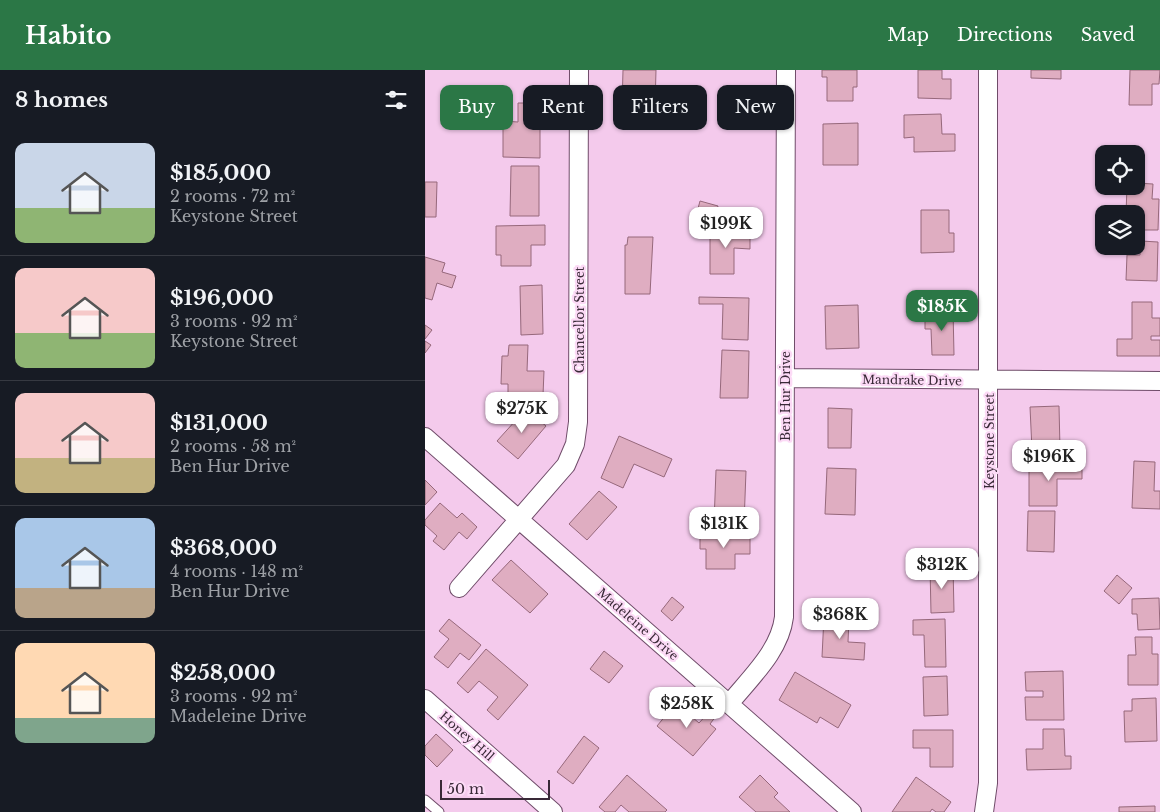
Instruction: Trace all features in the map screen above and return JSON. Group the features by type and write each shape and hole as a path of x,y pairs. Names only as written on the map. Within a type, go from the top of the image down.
{"street":[{"name":"Chancellor Street","path":"459,588 566,465 575,444 577,429 579,70"},
{"name":"Ben Hur Drive","path":"729,704 773,650 783,628 786,70"},
{"name":"Keystone Street","path":"984,812 988,783 988,70"},
{"name":"Mandrake Drive","path":"785,378 1160,381"},
{"name":"Madeleine Drive","path":"425,437 852,812"},
{"name":"Honey Hill","path":"425,700 553,812"}],"lane":[{"path":"425,800 439,812"}],"building":[{"path":"623,70 656,70 656,85 623,85"},
{"path":"822,70 857,70 857,87 853,87 853,101 827,101 827,77 822,77"},
{"path":"918,70 942,70 942,79 951,79 951,99 918,98"},
{"path":"1031,70 1061,70 1061,79 1031,78"},
{"path":"1130,70 1160,70 1159,84 1152,84 1152,105 1129,105"},
{"path":"518,103 523,103 523,130 540,130 540,158 503,157 503,130 513,130 513,122 518,122"},
{"path":"941,114 942,134 955,134 955,151 914,152 914,137 904,138 904,115"},
{"path":"858,123 858,165 823,165 823,124"},
{"path":"511,166 539,166 539,216 510,216"},
{"path":"425,182 437,182 436,217 425,217"},
{"path":"1145,184 1153,184 1152,199 1159,199 1158,230 1145,230 1145,205 1126,205 1127,195 1145,195"},
{"path":"700,201 718,206 714,220 696,216"},
{"path":"921,210 949,210 949,233 954,233 954,252 921,253"},
{"path":"545,225 545,245 531,245 531,266 501,266 501,255 496,255 496,226"},
{"path":"710,230 750,230 750,249 734,248 734,274 710,274"},
{"path":"628,237 653,237 650,294 625,294 625,245 627,245"},
{"path":"1145,241 1158,242 1157,281 1126,280 1127,255 1145,255"},
{"path":"425,257 445,263 442,272 456,276 452,288 437,283 432,300 425,298"},
{"path":"542,285 543,334 521,335 520,286"},
{"path":"699,297 749,298 748,340 722,339 723,304 699,304"},
{"path":"1132,302 1152,302 1152,318 1160,318 1160,336 1151,336 1151,340 1160,340 1160,356 1117,356 1117,339 1132,339"},
{"path":"858,305 859,348 826,349 825,306"},
{"path":"931,309 953,309 954,355 932,355 931,329 925,329 925,320 931,320"},
{"path":"425,325 432,330 425,339"},
{"path":"425,341 431,345 425,353"},
{"path":"509,345 528,345 527,371 544,371 543,395 508,394 508,384 501,384 502,356 508,356"},
{"path":"722,350 749,351 748,398 720,398"},
{"path":"1059,406 1060,449 1032,450 1030,407"},
{"path":"828,408 852,409 851,448 828,448"},
{"path":"526,409 546,426 518,459 497,441"},
{"path":"619,436 672,459 664,477 634,464 623,488 601,478"},
{"path":"1134,461 1155,462 1154,491 1160,491 1160,509 1132,508"},
{"path":"1029,465 1082,465 1082,479 1057,479 1057,506 1029,506"},
{"path":"827,468 856,469 855,515 825,514"},
{"path":"716,470 746,471 744,524 714,523"},
{"path":"425,480 437,492 425,505"},
{"path":"599,491 617,507 587,540 569,524"},
{"path":"440,503 457,518 462,513 477,527 467,539 459,532 444,550 433,541 437,536 425,525 425,520"},
{"path":"1028,511 1055,511 1054,552 1027,551"},
{"path":"700,534 750,534 750,554 735,554 735,569 706,569 706,549 700,549"},
{"path":"511,560 548,594 530,613 492,580"},
{"path":"953,566 954,612 931,613 930,567"},
{"path":"1117,575 1132,588 1119,604 1104,591"},
{"path":"672,597 684,607 672,621 661,611"},
{"path":"1159,598 1160,629 1138,630 1137,614 1132,614 1132,599"},
{"path":"824,616 849,618 848,642 865,643 864,660 822,657"},
{"path":"449,619 481,645 469,660 460,653 448,668 434,657 449,639 439,631"},
{"path":"945,619 946,667 925,667 924,635 913,635 913,620"},
{"path":"1135,637 1152,637 1152,654 1158,654 1158,685 1128,685 1128,655 1136,655"},
{"path":"486,649 528,685 498,720 487,710 498,697 479,681 468,693 457,683"},
{"path":"604,651 623,666 609,683 590,669"},
{"path":"1063,671 1064,720 1026,720 1025,697 1043,697 1043,691 1026,691 1025,672"},
{"path":"795,672 851,705 838,728 820,717 817,723 779,700"},
{"path":"947,676 948,715 924,716 923,677"},
{"path":"1156,698 1157,741 1125,742 1124,711 1132,711 1132,699"},
{"path":"676,703 699,723 710,711 716,716 710,724 716,729 693,756 657,726"},
{"path":"1043,729 1064,729 1065,756 1071,756 1071,769 1027,770 1026,749 1043,749"},
{"path":"913,730 953,730 953,767 930,767 930,748 913,748"},
{"path":"436,734 453,750 437,767 425,755 425,746"},
{"path":"584,736 599,748 573,784 557,772"},
{"path":"627,775 667,810 665,812 629,812 621,805 615,812 605,812 599,807"},
{"path":"760,775 778,793 774,797 790,812 756,812 739,797"},
{"path":"916,777 951,802 944,812 936,812 932,809 930,812 892,812"},
{"path":"1155,806 1155,812 1119,812 1119,807"}]}
